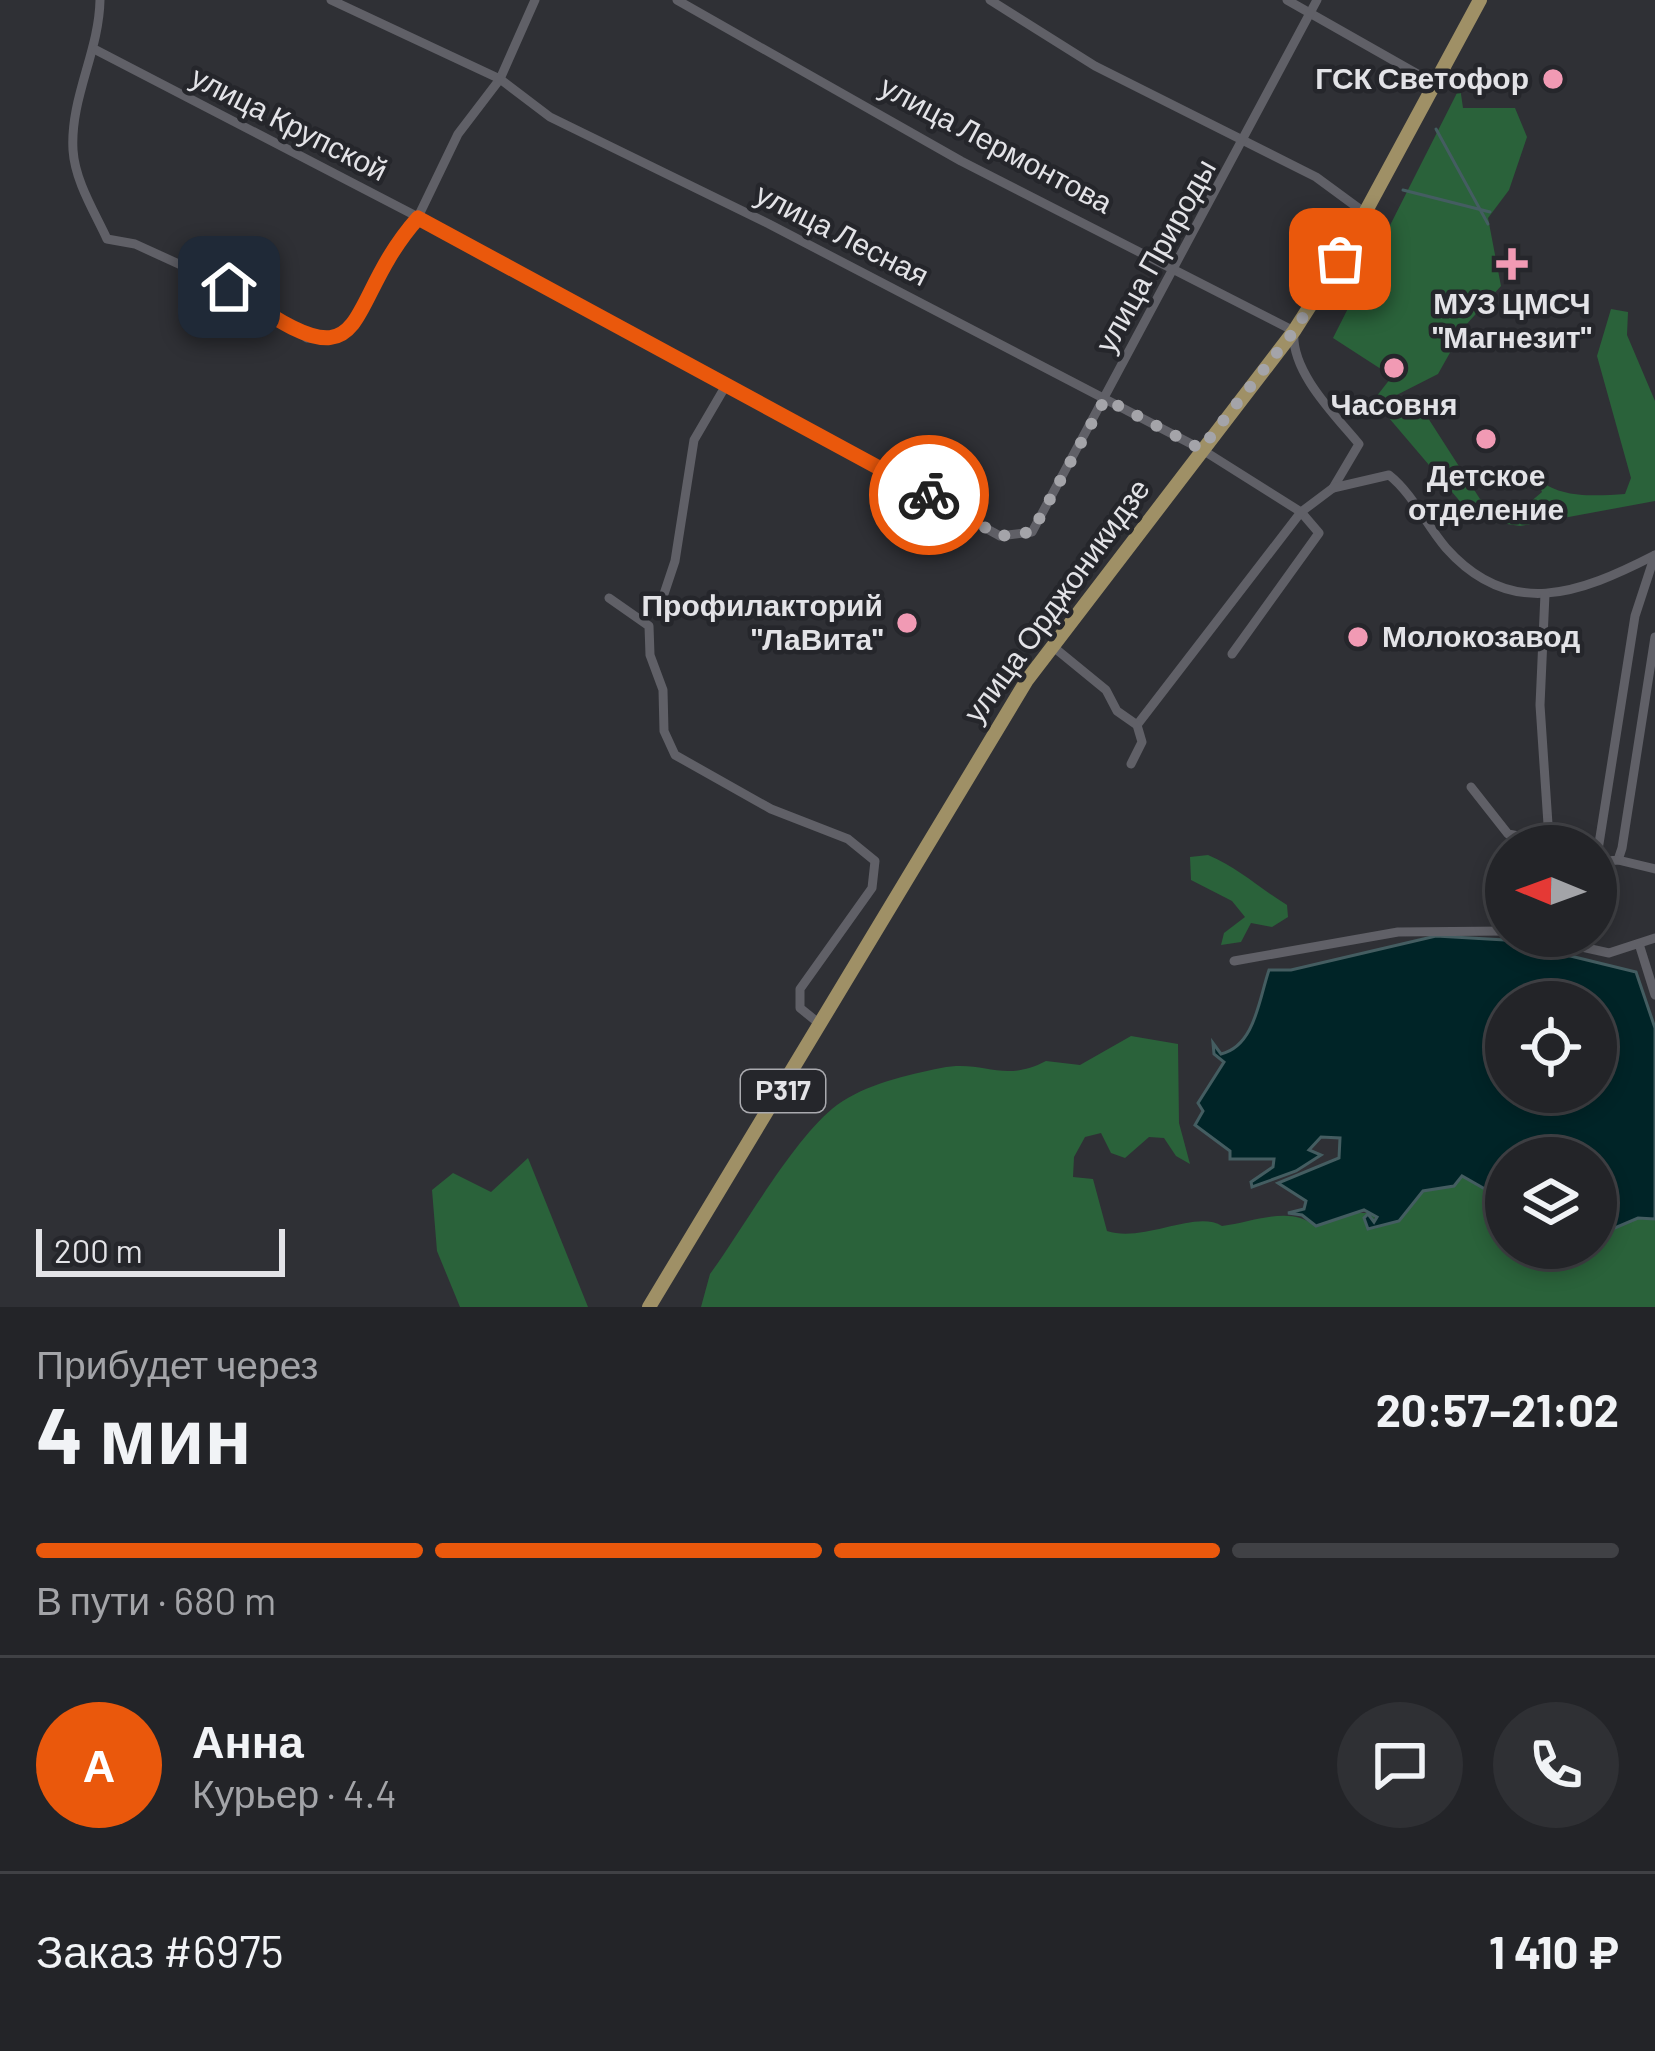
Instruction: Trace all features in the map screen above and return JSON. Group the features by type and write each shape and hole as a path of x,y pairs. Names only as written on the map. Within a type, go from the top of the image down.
{"main road":[{"name":"улица Орджоникидзе","path":"823,1026 1051,645 1294,331 1366,213 1480,0"},
{"name":"Р317","path":"649,1307 823,1026"}],"street":[{"path":"100,0 96,50 80,96 73,149 107,239 135,244 229,287 307,338 328,339 360,317 399,239 418,218 458,134 500,79 535,0"},
{"name":"улица Лесная","path":"331,0 500,79 550,117 769,224 1201,449 1301,512 1319,532 1232,654"},
{"name":"улица Лермонтова","path":"677,0 961,161 1175,266 1294,331"},
{"path":"990,0 1095,66 1316,177 1366,213"},
{"path":"1287,0 1435,84"},
{"name":"улица Природы","path":"1032,532 1245,143 1317,0"},
{"name":"улица Крупской","path":"96,50 418,218 1000,536 1032,532"},
{"path":"1137,725 1301,512 1333,488 1359,444 1324,403 1300,363 1294,331"},
{"path":"658,612 676,561 694,440 725,387"},
{"path":"1333,488 1389,475 1474,576 1523,596 1545,594 1655,555"},
{"path":"1601,825 1635,616 1655,555"},
{"path":"1545,594 1540,706 1548,825"},
{"path":"609,598 649,626 650,655 663,690 664,731 675,755 772,808 848,839 875,861 872,888 800,989 800,1008 823,1026"},
{"path":"1655,637 1618,860 1655,869"},
{"path":"1051,645 1106,690 1117,712 1137,725 1142,742 1131,764"},
{"path":"1471,787 1501,825"},
{"path":"1234,961 1398,932 1485,931"},
{"path":"1617,950 1640,947 1655,938"},
{"path":"1640,947 1651,967 1655,995"}],"green space":[{"path":"1460,87 1463,108 1515,108 1527,137 1509,190 1488,218 1501,286 1465,326 1438,374 1379,404 1376,397 1401,365 1391,361 1384,371 1333,338"},
{"path":"1611,309 1628,312 1627,335 1655,401 1655,501 1520,526 1475,519 1383,411 1406,400 1419,404 1480,499 1516,514 1542,492 1536,476 1565,492 1625,494 1631,478 1597,356"},
{"path":"1208,855 1287,905 1288,917 1272,927 1251,923 1241,942 1221,945 1224,933 1245,917 1232,901 1191,880 1190,857"},
{"path":"1131,1036 1178,1044 1179,1123 1190,1164 1176,1156 1164,1138 1149,1137 1125,1158 1111,1153 1101,1133 1085,1137 1074,1157 1073,1177 1093,1179 1107,1231 1137,1233 1198,1221 1222,1226 1283,1216 1315,1226 1344,1213 1375,1213 1374,1222 1364,1218 1373,1229 1399,1221 1423,1190 1458,1183 1462,1176 1485,1189 1485,1269 1617,1269 1617,1227 1638,1218 1655,1219 1655,1307 701,1307 710,1274 770,1184 804,1138 837,1105 887,1081 941,1068 1017,1071 1046,1061 1080,1065"},
{"path":"528,1158 588,1307 460,1307 437,1251 432,1190 453,1173 491,1192"}],"water":[{"path":"1436,936 1485,939 1485,957 1575,957 1636,972 1655,1028 1655,1219 1638,1218 1617,1227 1617,1137 1485,1137 1485,1189 1462,1176 1454,1186 1423,1191 1399,1221 1368,1229 1364,1218 1368,1214 1374,1222 1377,1217 1364,1210 1316,1226 1302,1215 1288,1213 1304,1209 1306,1201 1278,1183 1339,1158 1340,1138 1321,1137 1309,1150 1321,1155 1296,1171 1252,1187 1251,1182 1273,1167 1274,1159 1230,1159 1230,1151 1195,1125 1203,1111 1198,1103 1224,1062 1214,1054 1213,1043 1221,1054 1241,1042 1254,1020 1269,970 1291,970"}],"waterway":[{"path":"1436,129 1488,224"},
{"path":"1403,190 1490,212"}],"way so far":[{"path":"929,495 1000,536 1032,532 1105,399 1201,449 1294,331 1340,259"}],"place":[{"name":"ГСК Светофор","path":"1553,79"},
{"name":"МУЗ ЦМСЧ \"Магнезит\"","path":"1512,264"},
{"name":"Часовня","path":"1394,368"},
{"name":"Детское отделение","path":"1486,439"},
{"name":"Профилакторий \"ЛаВита\"","path":"907,623"},
{"name":"Молокозавод","path":"1358,637"}],"route":[{"path":"229,287 282,326 307,338 328,339 360,317 399,239 418,218 929,495"}]}
